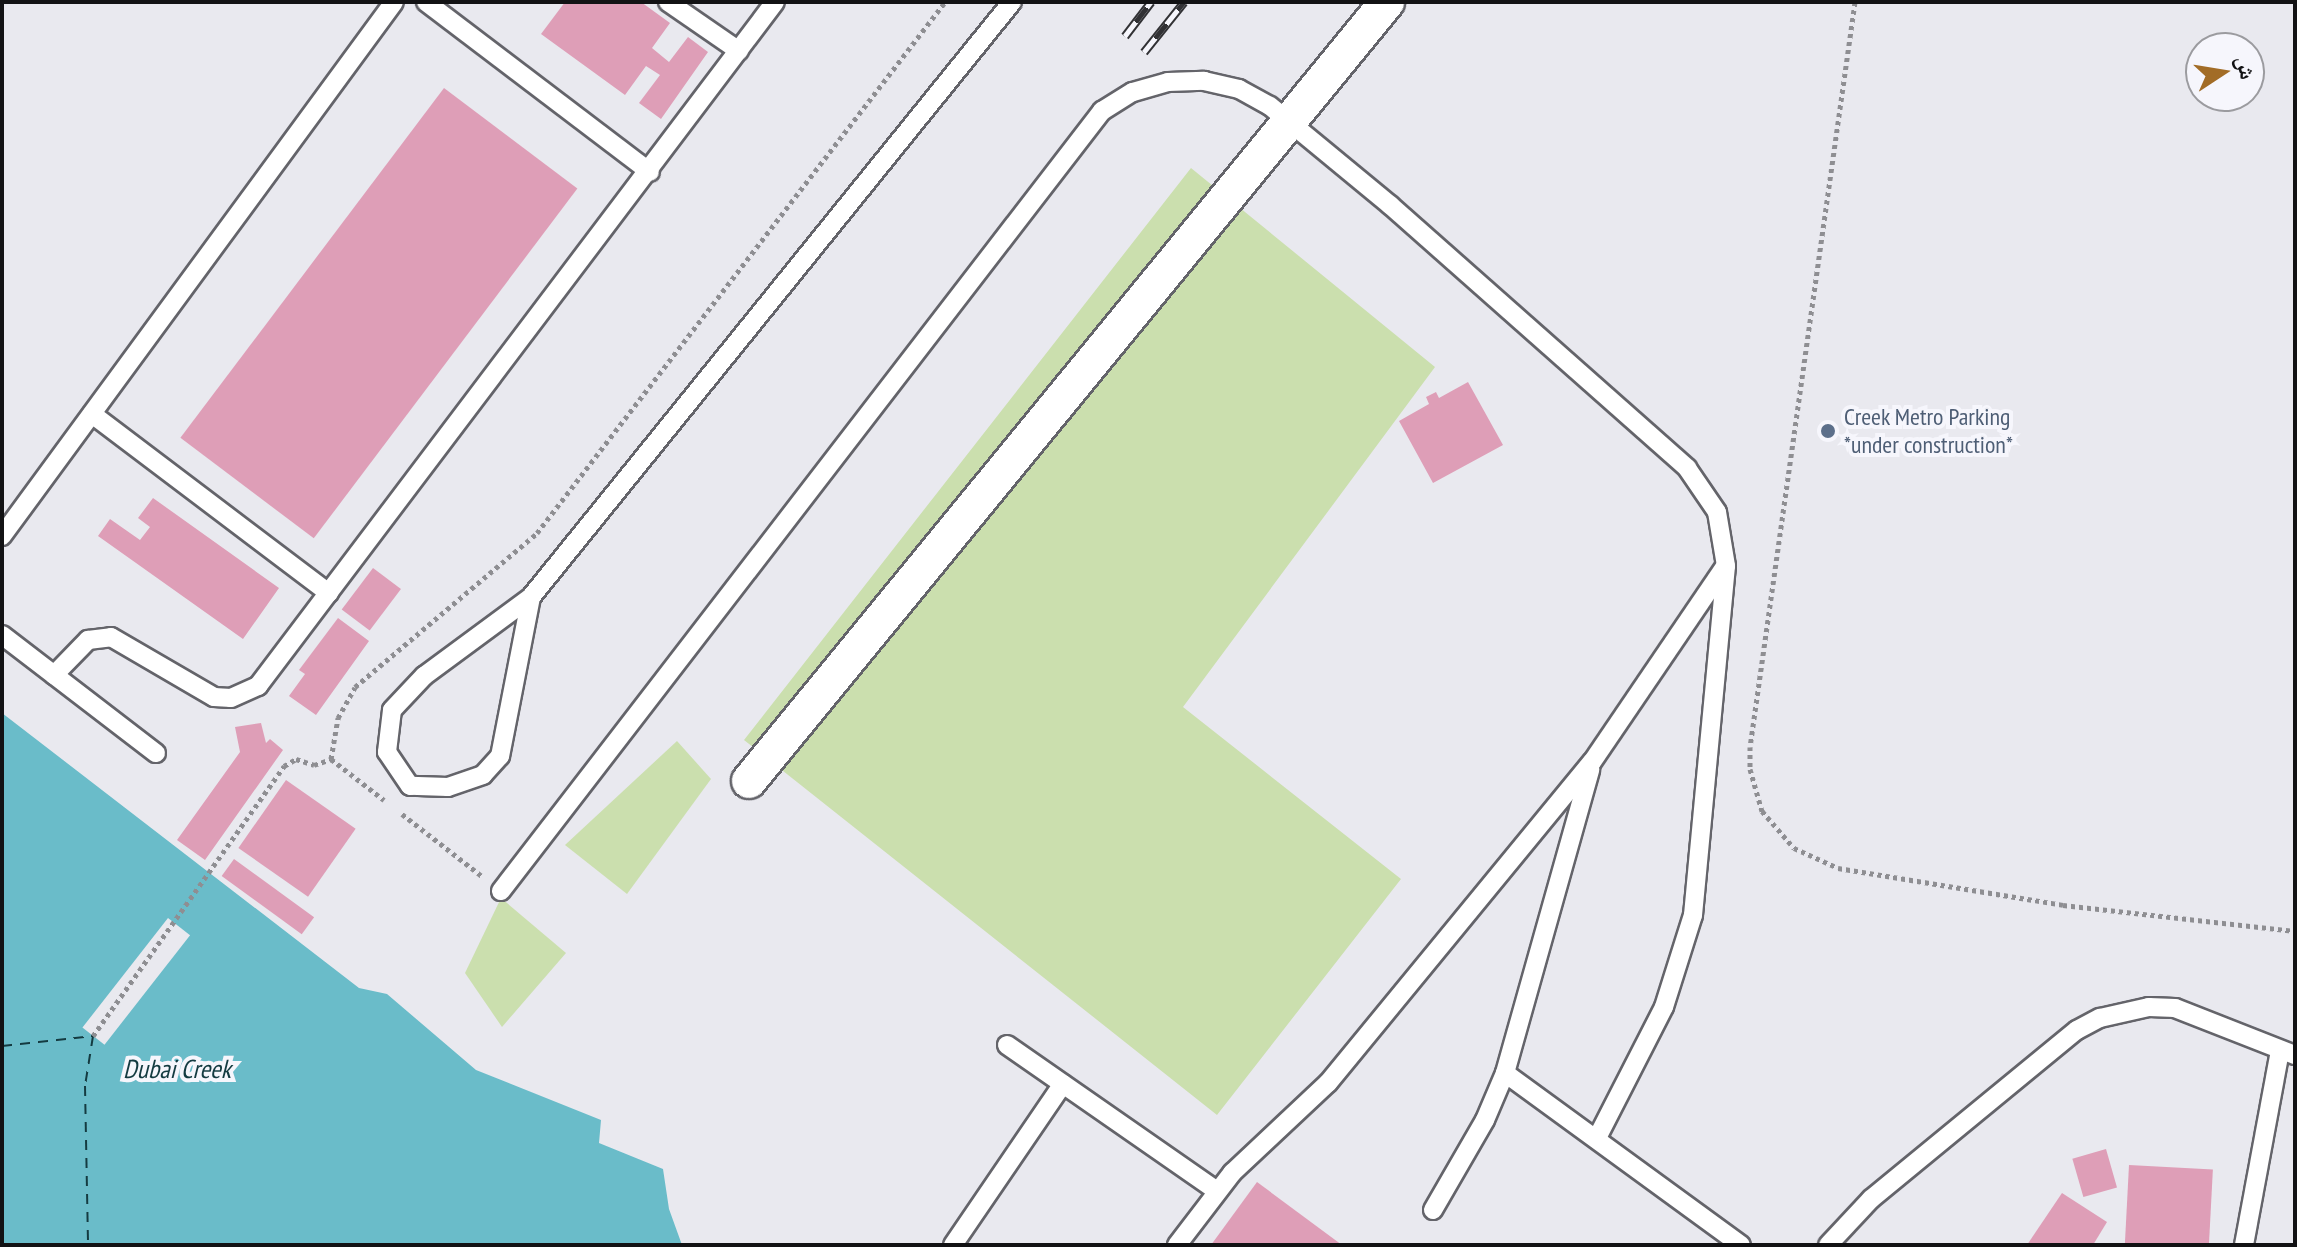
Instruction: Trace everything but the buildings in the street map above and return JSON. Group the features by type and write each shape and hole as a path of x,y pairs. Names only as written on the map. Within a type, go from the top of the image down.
{"street":[{"path":"749,781 1387,2"}],"lane":[{"path":"2,536 394,2"},
{"path":"426,2 650,172"},
{"path":"668,2 739,51"},
{"path":"54,675 88,640 111,637 198,691 231,698 258,686 650,172 775,2"},
{"path":"531,597 500,756 483,775 448,787 410,786 387,752 392,710 424,676 531,597 1012,2"},
{"path":"501,891 1102,111 1133,92 1168,82 1204,81 1239,89 1270,106 1390,205 1687,468 1717,512 1726,566 1693,915 1664,1007 1597,1138"},
{"path":"92,414 329,593"},
{"path":"1177,1245 1217,1191 1328,1083 1592,762 1726,566"},
{"path":"2,635 156,753"},
{"path":"1433,1210 1479,1131 1505,1073 1592,762"},
{"path":"1828,1245 1871,1199 2077,1030 2124,1010 2175,1008 2287,1052 2244,1245"},
{"path":"1007,1045 1217,1191"},
{"path":"1505,1073 1741,1245"},
{"path":"953,1245 1063,1084"}],"path":[{"path":"331,759 338,718 355,687 537,533 945,2"},
{"path":"1855,2 1750,747 1750,769 1762,811 1794,848 1838,868 2063,905 2295,931"},
{"path":"93,1036 284,766 296,759 314,765 331,759"},
{"path":"331,759 501,891"}],"green space":[{"path":"1191,168 1435,367 1183,707 1401,879 1217,1115 744,740"},
{"path":"677,741 711,779 627,894 565,845"},
{"path":"501,898 566,953 502,1027 465,973"}],"water":[{"name":"Dubai Creek","path":"2,713 359,988 387,994 476,1070 601,1120 599,1143 663,1169 669,1209 682,1245 2,1245"}],"pier":[{"path":"168,918 190,935 104,1045 82,1028"}],"ferry route":[{"path":"2,1046 93,1036 85,1086 88,1245"}],"railway":[{"path":"1125,36 1151,2"},
{"path":"1144,52 1184,2"}],"place":[{"name":"Creek Metro Parking *under construction*","path":"1828,431"}]}
